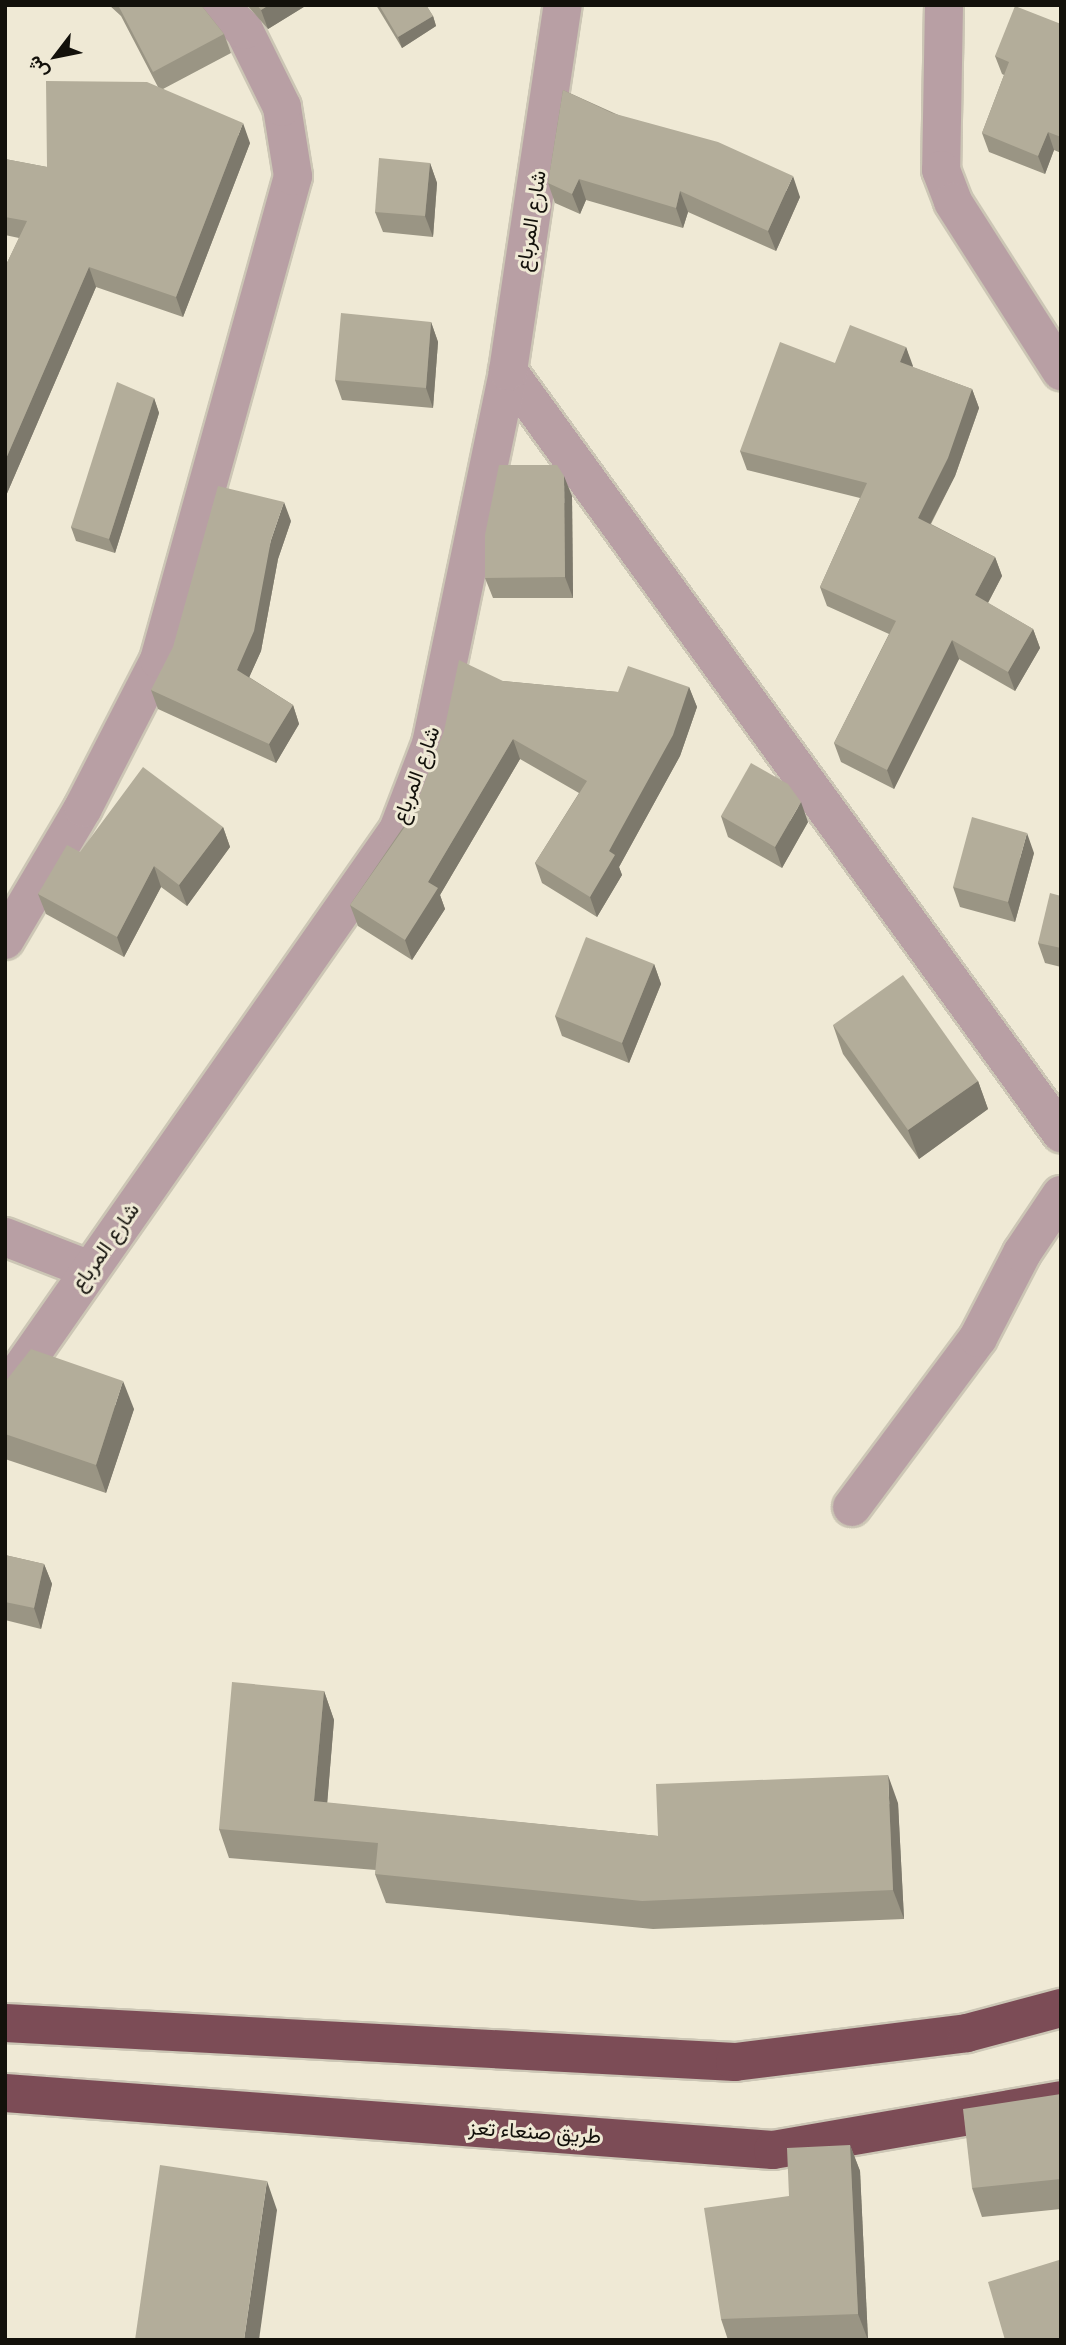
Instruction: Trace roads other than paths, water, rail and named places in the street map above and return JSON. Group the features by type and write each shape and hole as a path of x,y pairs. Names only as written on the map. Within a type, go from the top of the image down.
{"highway":[{"path":"5,2023 735,2062 967,2033 1061,2008"},
{"name":"طريق صنعاء تعز","path":"5,2092 773,2150 1061,2100"}],"street":[{"path":"5,940 83,808 159,660 293,176 282,107 244,30 218,5"},
{"name":"شارع المرباع","path":"5,1392 398,830 431,744 508,371 563,5"},
{"path":"944,5 940,170 953,202 1061,371"},
{"path":"508,371 1061,1133"},
{"path":"852,1507 978,1338 1022,1253 1061,1195"},
{"path":"5,1237 90,1270"}]}
